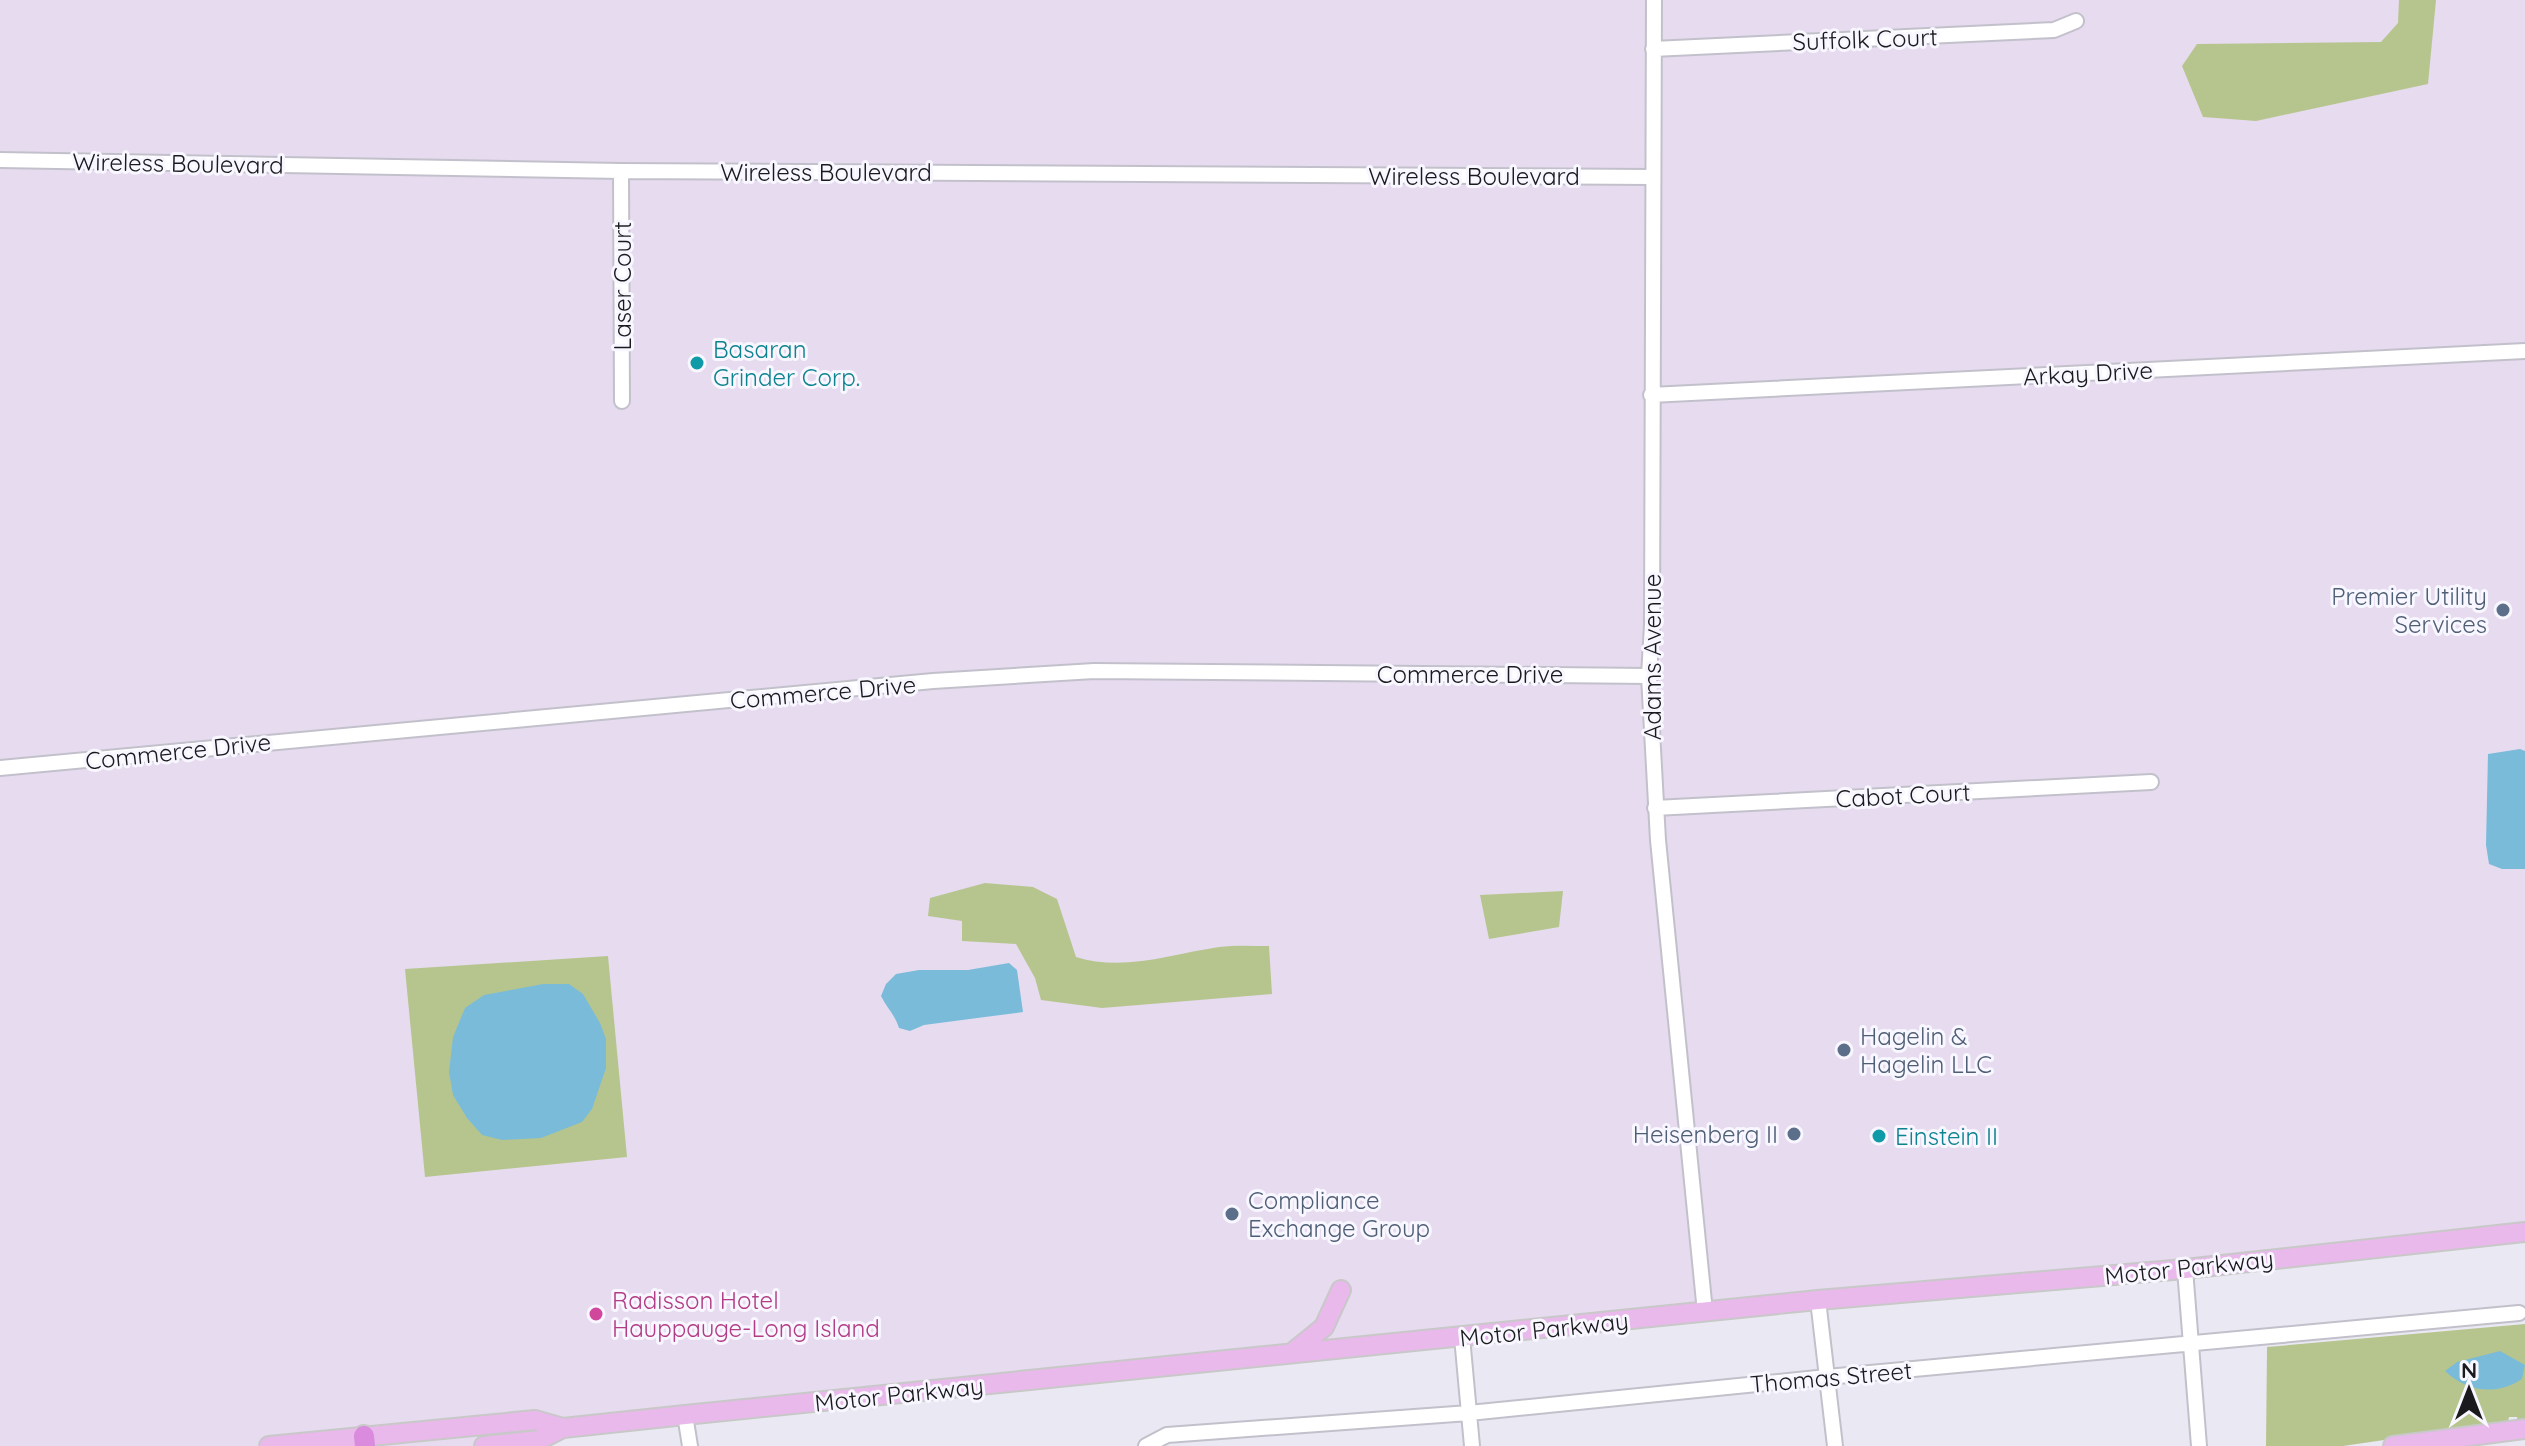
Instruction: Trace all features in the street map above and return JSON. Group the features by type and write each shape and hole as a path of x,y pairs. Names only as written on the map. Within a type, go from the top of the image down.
{"main road":[{"name":"Motor Parkway","path":"484,1446 539,1440 563,1428 685,1415 1818,1300 2185,1269 2525,1232"},
{"path":"1289,1355 1324,1327 1341,1290"},
{"name":"Motor Parkway","path":"269,1446 358,1441 535,1420 563,1428"},
{"path":"2393,1446 2525,1429"}],"street":[{"name":"Adams Avenue","path":"1654,0 1652,625 1649,676 1655,808 1705,1312"},
{"name":"Suffolk Court","path":"1653,49 2054,30 2076,21"},
{"name":"Wireless Boulevard","path":"0,160 621,171 1652,177"},
{"name":"Laser Court","path":"621,171 622,401"},
{"name":"Arkay Drive","path":"1651,395 2525,351"},
{"name":"Commerce Drive","path":"0,768 933,681 1094,671 1649,676"},
{"name":"Cabot Court","path":"1655,808 2151,782"},
{"path":"2185,1269 2199,1446"},
{"path":"1818,1300 1835,1446"},
{"name":"Thomas Street","path":"1146,1446 1167,1435 1469,1413 2519,1313"},
{"path":"1462,1337 1472,1446"},
{"path":"685,1415 690,1446"}],"shaded area":[{"path":"0,0 2525,0 2525,1233 625,1425 479,1446 0,1446"}],"green space":[{"path":"2399,0 2436,0 2428,84 2256,121 2203,117 2182,66 2197,44 2381,42 2398,23"},
{"path":"985,883 1033,887 1057,899 1076,957 1094,961 1130,962 1219,947 1269,946 1272,994 1102,1008 1041,1000 1035,978 1016,944 962,941 962,921 928,916 930,898"},
{"path":"1563,891 1559,927 1489,939 1480,895"},
{"path":"608,956 627,1157 425,1177 405,969"},
{"path":"2525,1324 2525,1421 2509,1417 2508,1422 2343,1446 2266,1446 2267,1347"}],"water":[{"path":"2525,751 2525,869 2502,869 2489,864 2486,845 2488,754"},
{"path":"1009,963 1017,970 1023,1012 924,1025 910,1031 899,1028 881,996 886,984 896,974 919,970 968,970"},
{"path":"543,984 569,984 583,994 600,1023 606,1039 606,1068 592,1109 582,1122 541,1138 502,1140 482,1135 453,1095 449,1072 453,1037 465,1008 484,995"},
{"path":"2500,1351 2525,1365 2522,1379 2502,1388 2482,1389 2463,1384 2445,1371 2457,1362"}],"place":[{"name":"Basaran Grinder Corp.","path":"697,363"},
{"name":"Premier Utility Services","path":"2503,610"},
{"name":"Hagelin & Hagelin LLC","path":"1844,1050"},
{"name":"Heisenberg II","path":"1794,1134"},
{"name":"Einstein II","path":"1879,1136"},
{"name":"Compliance Exchange Group","path":"1232,1214"},
{"name":"Radisson Hotel Hauppauge-Long Island","path":"596,1314"}]}
